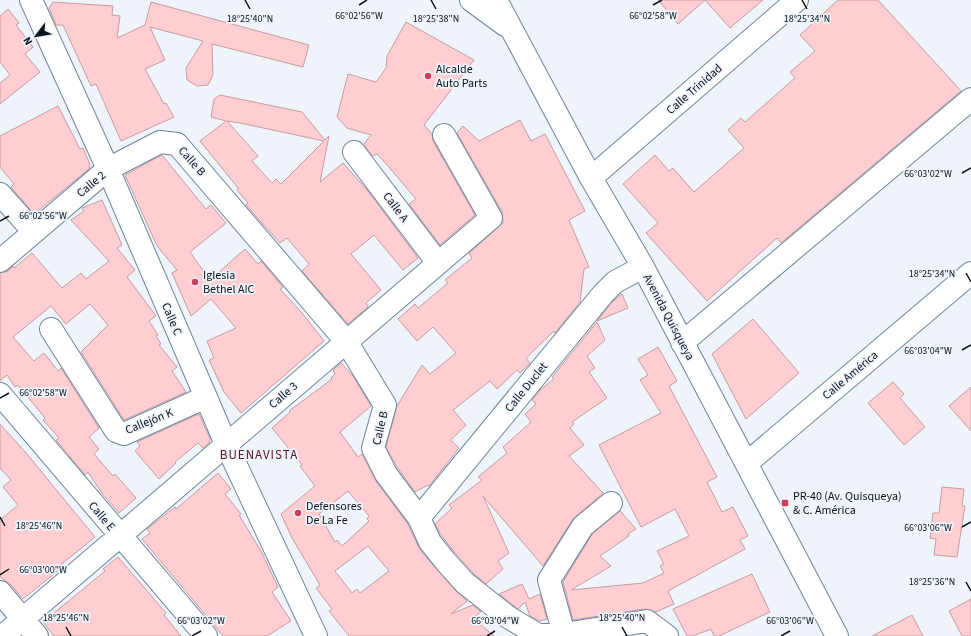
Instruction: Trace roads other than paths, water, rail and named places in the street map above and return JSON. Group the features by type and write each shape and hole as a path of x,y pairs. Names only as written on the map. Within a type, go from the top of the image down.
{"street":[{"name":"Calle C","path":"31,0 108,169 226,444 316,636"},
{"path":"471,0 511,30"},
{"name":"Avenida Quisqueya","path":"496,0 591,178 643,267 838,636"},
{"path":"508,0 511,30"},
{"name":"Calle Trinidad","path":"591,178 797,0"},
{"path":"682,343 971,99"},
{"name":"Calle 3","path":"3,636 119,535 492,218 444,135"},
{"name":"Calle B","path":"108,169 160,142 177,144 346,341 385,405 374,448 386,474 419,518 430,542 465,583 508,617 538,635 564,634 647,621 667,636"},
{"name":"Calle A","path":"354,152 438,263"},
{"name":"Calle 2","path":"0,261 108,169"},
{"path":"0,194 34,232"},
{"name":"Calle Duclet","path":"419,518 602,294 615,282 643,267"},
{"name":"Calle América","path":"747,463 971,273"},
{"name":"Callejón K","path":"51,329 116,431 124,434 206,397"},
{"name":"Calle E","path":"0,394 206,636"},
{"path":"564,634 549,580 583,526 612,503"},
{"path":"0,592 37,636"}],"place":[{"name":"Alcalde Auto Parts","path":"428,76"},
{"name":"Iglesia Bethel AIC","path":"195,282"},
{"name":"PR-40 (Av. Quisqueya) & C. América","path":"785,503"},
{"name":"Defensores De La Fe","path":"298,513"}],"district":[{"name":"BUENAVISTA","path":"259,454"}]}
